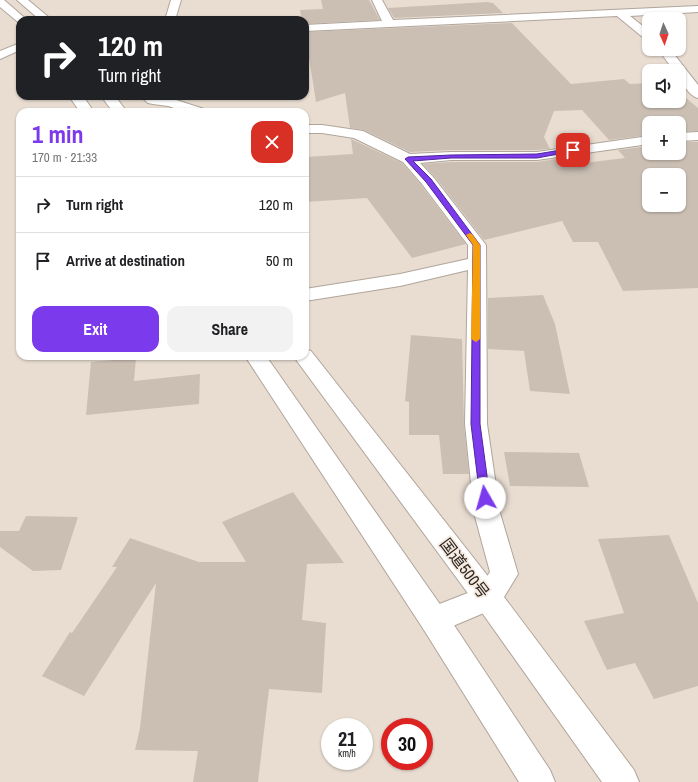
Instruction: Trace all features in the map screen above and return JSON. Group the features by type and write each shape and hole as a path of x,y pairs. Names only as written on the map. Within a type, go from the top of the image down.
{"main road":[{"path":"22,0 42,16"},
{"path":"171,16 176,0"},
{"path":"377,0 389,24"},
{"path":"0,2 17,16"},
{"path":"309,28 698,9"},
{"path":"620,13 642,31"},
{"path":"7,38 16,39"},
{"path":"0,55 16,48"},
{"path":"669,56 698,94"},
{"path":"153,100 170,102 187,108"},
{"path":"309,129 322,129 358,134 408,159 428,181 477,245 476,424 487,513 504,574 488,598 434,620"},
{"path":"686,137 698,136"},
{"path":"408,159 451,156 537,156 642,141"},
{"path":"309,295 400,280 476,263"},
{"path":"259,360 434,620 538,782"},
{"name":"国道500号","path":"307,360 488,598 622,782"}],"building":[{"path":"321,0 369,0 380,20 309,24 309,16 301,16 300,10 323,9"},
{"path":"487,2 493,3 503,13 394,18 388,8"},
{"path":"512,23 571,84 624,79 630,84 642,83 642,108 686,108 686,98 698,108 698,131 686,132 686,116 642,116 642,136 609,140 582,110 554,111 544,137 550,149 410,152 364,130 350,128 345,93 316,102 309,57 309,32"},
{"path":"351,139 402,163 421,185 466,244 412,258 367,198 309,202 309,157 353,154"},
{"path":"686,142 698,142 698,288 623,291 598,242 573,242 562,221 484,240 435,177 423,164 451,162 537,162 555,159 559,166 625,158 618,150 642,147 642,160 686,160"},
{"path":"543,295 555,324 570,394 530,391 524,351 488,349 488,298"},
{"path":"411,335 462,339 464,424 469,474 443,474 439,435 409,435 409,402 405,401"},
{"path":"136,360 134,381 200,374 199,404 86,415 91,362"},
{"path":"504,452 579,453 589,487 510,486"},
{"path":"293,492 344,563 307,564 302,620 326,623 322,693 269,689 258,782 193,782 198,751 135,750 140,728 156,583 84,696 42,676 70,632 72,633 117,567 112,567 130,538 199,562 246,562 222,522"},
{"path":"26,516 78,517 61,570 33,571 0,547 0,531 19,531"},
{"path":"669,535 698,603 698,686 654,699 635,663 607,670 584,621 624,613 598,539"}],"slow traffic":[{"path":"470,235 477,245 476,339"}],"route":[{"path":"485,498 476,424 477,245 428,181 408,159 451,156 537,156 573,150"}]}
